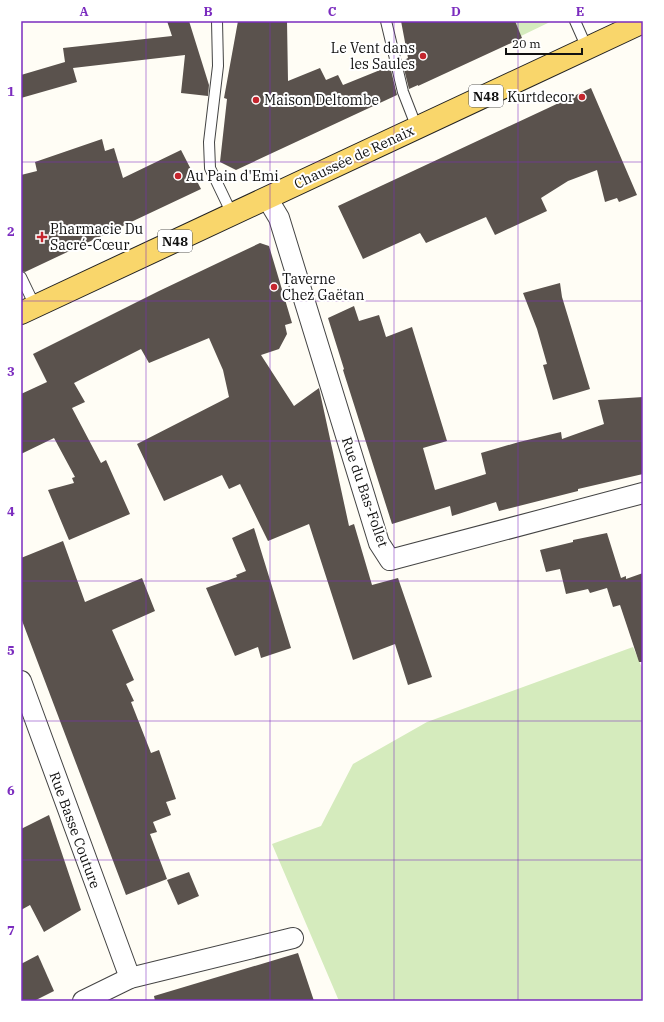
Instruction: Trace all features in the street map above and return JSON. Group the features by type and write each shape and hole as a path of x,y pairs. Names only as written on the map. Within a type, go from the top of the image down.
{"main road":[{"name":"Chaussée de Renaix","path":"28,310 643,22"}],"street":[{"name":"Rue du Bas-Follet","path":"267,198 278,218 379,542 390,560 643,493"},
{"name":"Rue Basse Couture","path":"21,681 130,978"},
{"path":"83,1001 130,978 292,938"}],"lane":[{"path":"217,21 218,66 209,142 210,168 232,214"},
{"path":"386,21 403,92 417,128"},
{"path":"575,21 587,48"},
{"path":"21,277 28,310"}],"green space":[{"path":"515,21 552,21 521,36"},
{"path":"633,647 643,670 643,1001 339,1001 272,844 321,826 353,764 427,722"}],"building":[{"path":"167,21 189,21 209,85 208,96 181,93 185,55 73,68 77,82 21,98 21,75 65,62 63,48 172,36"},
{"name":"Maison Deltombe","path":"238,21 287,21 288,81 320,68 326,80 338,75 343,85 390,66 397,95 236,170 220,162 227,99 224,98"},
{"path":"401,21 515,21 522,38 409,89 402,61 408,58"},
{"path":"591,88 637,195 619,202 617,198 605,202 597,170 568,181 541,198 547,211 495,235 486,217 426,243 420,233 363,259 338,206"},
{"path":"102,139 105,151 114,148 123,178 181,150 201,189 25,272 21,271 21,175 37,171 35,162"},
{"path":"260,243 269,246 292,323 285,325 287,334 279,349 261,355 294,406 319,388 349,526 354,524 372,585 398,578 432,677 408,685 395,644 353,660 309,524 268,541 240,484 229,489 222,475 164,501 137,444 229,397 223,370 209,338 149,363 141,349 74,383 85,402 72,408 101,463 106,460 130,514 69,540 48,490 74,483 72,478 75,477 54,438 21,454 21,394 47,382 33,354 159,291"},
{"path":"560,283 562,297 590,389 553,400 543,365 547,364 537,329 523,293"},
{"path":"354,306 359,321 379,315 386,337 412,327 447,441 423,448 435,490 486,474 481,453 561,432 562,439 604,424 598,400 643,397 643,474 578,489 578,491 499,511 496,502 452,516 450,506 392,524 328,318"},
{"path":"254,528 291,648 261,658 258,647 235,656 206,588 237,577 236,575 246,571 232,538"},
{"path":"607,533 621,578 626,576 626,579 643,573 643,662 639,662 620,605 613,607 607,588 590,593 588,589 566,594 560,569 546,572 540,550 573,542 573,540"},
{"path":"63,541 85,602 142,578 155,611 112,630 134,680 126,684 134,701 131,702 151,753 159,750 176,799 166,802 171,815 153,822 157,832 150,834 167,879 126,895 21,618 21,558"},
{"path":"49,815 81,910 44,932 30,905 21,910 21,829"},
{"path":"189,872 199,896 178,905 167,880"},
{"path":"298,953 314,1001 155,1001 154,996"},
{"path":"38,955 54,991 34,1001 21,1001 21,964"}],"place":[{"name":"Le Vent dans les Saules","path":"423,56"},
{"name":"Kurtdecor","path":"582,97"},
{"name":"Maison Deltombe","path":"256,100"},
{"name":"Au Pain d'Emi","path":"178,176"},
{"name":"Pharmacie Du Sacré-Cœur","path":"42,237"},
{"name":"Taverne Chez Gaëtan","path":"274,287"}]}
